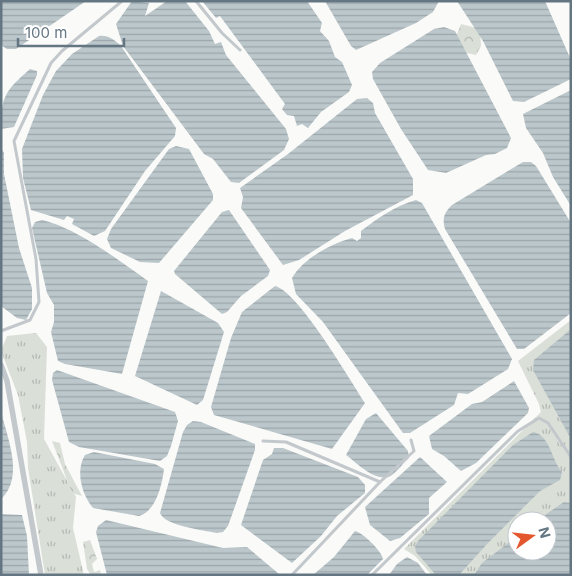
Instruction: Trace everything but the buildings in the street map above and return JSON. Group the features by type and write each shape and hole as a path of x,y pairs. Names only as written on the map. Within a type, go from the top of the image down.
{"street":[{"path":"1,366 8,381 41,575"}],"lane":[{"path":"1,331 30,320 39,302 36,259 14,141 51,64 62,51 122,1"},
{"path":"196,1 222,33 240,50"},
{"path":"372,575 518,431 539,418 548,423 571,457"},
{"path":"263,440 286,442 380,482"},
{"path":"292,575 380,482 414,451 410,440"}],"green space":[{"path":"461,24 480,29 481,46 476,55 461,52 454,42"},
{"path":"571,320 571,575 432,575 415,556 404,549 541,412 518,361"},
{"path":"36,333 47,347 44,439 76,497 73,528 84,575 45,575 28,468 27,442 18,395 1,351 7,336"},
{"path":"52,441 60,443 65,464 82,496 72,493"},
{"path":"90,540 97,559 92,564 94,572 100,570 101,575 91,575 87,569 83,542"}],"shaded area":[{"path":"1,1 86,1 16,49 7,49 1,45"},
{"path":"132,1 149,3 145,16 167,1 185,1 209,31 215,44 221,42 226,55 286,129 289,139 284,150 239,183 231,182 213,159 204,154 123,46 116,24"},
{"path":"202,1 307,1 322,23 320,31 329,41 335,57 342,62 352,85 349,92 321,112 308,128 302,124 297,126 294,116 287,115 282,109 285,104 220,16 216,18"},
{"path":"325,1 439,1 433,12 416,23 356,50 351,46"},
{"path":"457,1 545,1 571,60 571,79 524,102 513,101 483,41"},
{"path":"444,27 455,31 511,138 507,148 446,173 428,170 401,129 373,79 372,72 380,63 434,29"},
{"path":"99,36 109,37 121,46 176,128 175,136 145,171 105,231 94,236 72,224 74,219 67,216 64,220 31,210 23,178 22,149 43,95 56,71 72,54"},
{"path":"30,69 37,71 37,75 14,127 1,129 2,109 6,95 15,83"},
{"path":"571,90 571,206 553,177 543,153 526,128 523,114"},
{"path":"367,98 373,103 375,113 413,179 413,195 345,231 299,260 283,265 241,208 243,197 240,188 288,154 357,99"},
{"path":"176,146 189,149 213,194 213,200 159,263 140,262 111,248 107,239 111,229 169,149"},
{"path":"1,148 4,153 4,174 19,248 32,288 32,309 26,320 17,318 1,306"},
{"path":"523,162 531,162 536,166 571,223 571,313 524,349 517,349 445,229 444,219 445,213 452,205"},
{"path":"416,200 422,203 512,359 508,369 468,394 458,393 454,405 410,433 403,433 323,322 296,294 292,278 303,265 318,253 352,238 357,241 361,238 361,231 394,209"},
{"path":"229,210 270,270 268,276 241,296 227,312 222,314 175,274 174,271 222,212"},
{"path":"42,220 83,237 148,281 122,374 65,364 58,361 51,332 54,322 54,305 47,293 32,228 35,222"},
{"path":"275,286 297,303 310,319 365,403 332,449 214,415 211,407 231,338 242,312"},
{"path":"161,291 218,323 224,332 203,400 197,405 135,376"},
{"path":"571,329 571,439 533,370 534,360"},
{"path":"57,370 175,412 178,421 167,456 160,461 79,447 69,442 52,380 53,373"},
{"path":"514,381 529,408 528,413 476,463 461,471 444,456 432,449 429,436 472,404 482,402"},
{"path":"1,411 10,445 13,469 12,480 8,490 1,499"},
{"path":"376,413 408,451 409,458 392,475 386,477 380,477 368,472 346,455 366,419"},
{"path":"193,421 201,422 255,444 255,450 228,526 223,532 217,533 194,529 177,524 169,521 160,513 183,432 187,425"},
{"path":"533,432 539,434 547,443 562,472 560,480 540,491 520,511 507,511 507,524 459,575 436,575 416,552 415,546 513,445"},
{"path":"274,448 283,448 358,477 365,485 365,493 337,516 321,536 292,563 241,525 263,460 272,454"},
{"path":"94,452 155,464 164,469 160,490 150,509 139,516 93,508 83,490 80,468 85,455"},
{"path":"420,457 447,482 429,498 429,514 400,538 390,541 370,525 365,507"},
{"path":"564,502 571,503 571,575 474,575 482,563 507,544 507,561 557,561 557,511 551,511"},
{"path":"1,514 22,515 27,536 29,575 1,575"},
{"path":"106,520 223,548 247,547 279,574 107,575 96,532 98,526"},
{"path":"355,531 371,542 383,559 367,575 313,575 334,557"},
{"path":"407,557 418,563 427,575 389,575 397,564"}]}
